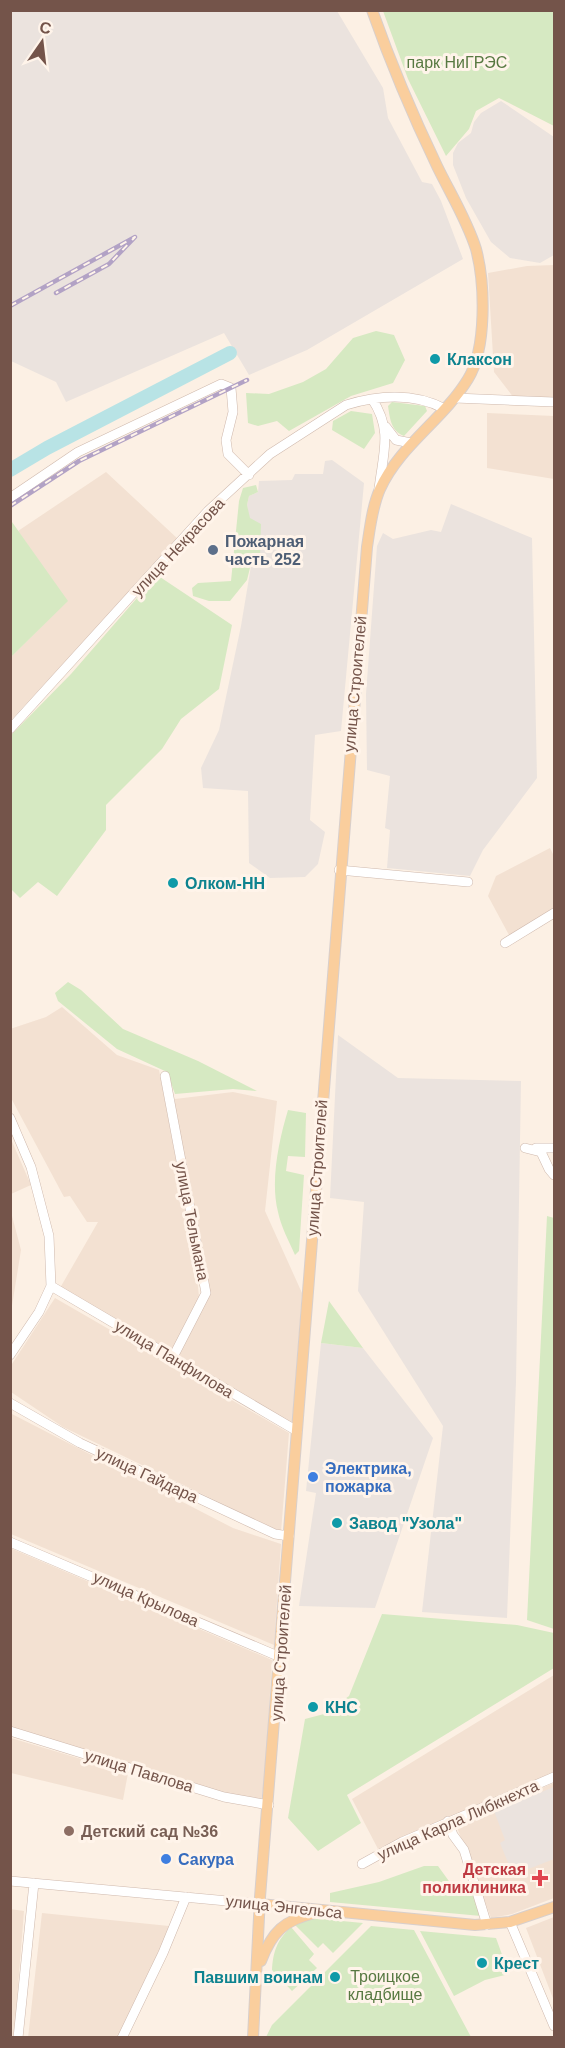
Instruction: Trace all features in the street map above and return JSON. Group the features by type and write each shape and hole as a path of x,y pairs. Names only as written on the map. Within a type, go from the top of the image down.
{"main road":[{"name":"улица Строителей","path":"253,2037 260,1904 339,870 367,547 379,491 394,465 411,443 455,398 471,374 481,335 478,259 470,234 414,117 372,10"},
{"name":"улица Энгельса","path":"260,1904 487,1925 510,1922 555,1907"},
{"path":"257,1973 265,1950 281,1927 296,1917 324,1911"}],"street":[{"path":"10,498 78,452 221,384 231,388 233,412 226,440 228,454 249,475"},
{"path":"455,398 555,402"},
{"path":"372,399 386,427 396,440 411,443"},
{"name":"улица Некрасова","path":"10,729 208,511 270,454 346,405 372,399 427,400 445,409"},
{"path":"379,491 386,427"},
{"path":"339,870 468,882"},
{"path":"505,943 555,913"},
{"name":"улица Тельмана","path":"165,1076 206,1293 172,1359"},
{"path":"10,1118 31,1167 49,1236 51,1286 39,1312 10,1354"},
{"path":"555,1148 525,1148 541,1152 549,1169 555,1175"},
{"name":"улица Панфилова","path":"51,1286 297,1431"},
{"name":"улица Гайдара","path":"10,1403 91,1448 275,1534 289,1536"},
{"name":"улица Крылова","path":"10,1542 280,1657"},
{"name":"улица Павлова","path":"10,1731 224,1797 269,1805"},
{"name":"улица Карла Либкнехта","path":"362,1864 448,1821 555,1777"},
{"path":"448,1821 453,1835 464,1850 487,1925"},
{"name":"улица Энгельса","path":"10,1881 260,1904"},
{"path":"18,2037 34,1883"},
{"path":"122,2037 163,1953 186,1897"},
{"path":"510,1922 555,2026"}],"shaded area":[{"path":"11,10 337,11 383,88 388,118 422,182 432,184 441,201 463,259 307,350 249,375 224,333 66,402 56,382 11,361"},
{"path":"501,101 554,137 554,255 540,263 510,258 491,242 466,198 453,165 453,153 458,143 471,133 474,122 481,113"},
{"path":"554,265 554,400 514,398 494,372 488,273 527,266"},
{"path":"487,413 554,416 554,479 487,468"},
{"path":"332,460 364,483 341,731 315,735 310,820 325,832 318,864 305,877 270,878 249,863 248,791 203,788 201,768 219,730 241,626 252,560 247,505 249,496 258,492 259,481 292,480 295,474 323,474 325,461"},
{"path":"106,472 178,539 11,720 11,657 67,601 18,531"},
{"path":"451,504 532,538 537,778 483,850 470,876 387,868 390,830 385,828 390,776 367,770 366,694 377,546 383,533 393,539 431,530 441,532"},
{"path":"550,848 554,856 554,908 509,935 488,896 496,876"},
{"path":"62,1007 117,1055 159,1070 196,1267 199,1297 170,1353 60,1288 98,1222 87,1222 70,1196 64,1197 11,1098 10,1029 46,1017"},
{"path":"338,1035 398,1078 521,1081 516,1382 507,1618 422,1612 443,1426 358,1291 364,1202 330,1198"},
{"path":"233,1092 277,1101 265,1211 302,1293 292,1424 176,1357 209,1293 173,1107 175,1099"},
{"path":"10,1137 31,1185 11,1194 10,1194"},
{"path":"11,1212 21,1250 10,1312"},
{"path":"55,1298 289,1433 281,1532 63,1427 11,1392 10,1367"},
{"name":"Завод \"Узола\"","path":"321,1343 363,1348 433,1438 375,1608 299,1606 316,1493 306,1491"},
{"path":"10,1413 233,1528 281,1544 274,1645 11,1534"},
{"path":"10,1548 272,1660 265,1775 261,1802 220,1794 11,1729"},
{"path":"554,1675 554,1773 378,1849 352,1799"},
{"path":"11,1738 128,1773 123,1800 11,1773"},
{"path":"554,1783 554,1898 512,1914 491,1918 455,1822"},
{"path":"554,1787 554,1859 513,1875 500,1843 505,1840 494,1811"},
{"path":"10,1909 24,1911 14,2038 10,2037"},
{"path":"42,1913 169,1926 165,1945 118,2037 28,2038"},
{"path":"554,1917 554,2001 526,1928"}],"green space":[{"name":"парк НиГРЭС","path":"383,11 554,11 554,126 499,98 476,111 469,129 446,156 408,79"},
{"path":"376,331 394,335 405,360 393,383 351,396 289,431 277,421 258,426 248,423 246,393 269,394 303,382 326,369 353,338"},
{"path":"392,402 425,406 427,411 404,436 396,431 392,424 388,406"},
{"path":"351,411 372,414 375,433 364,449 332,430 333,421"},
{"path":"256,485 258,492 249,496 247,505 250,518 261,524 260,556 252,560 247,580 230,601 209,601 193,596 192,588 198,583 231,581 239,501 243,488"},
{"path":"12,522 68,601 11,657 10,523"},
{"path":"157,575 232,625 219,689 181,719 162,749 106,805 106,830 57,896 38,882 20,898 11,889 11,735 71,674"},
{"path":"68,982 81,990 123,1029 198,1061 257,1091 233,1089 175,1094 167,1072 117,1049 58,1001 55,993"},
{"path":"288,1110 306,1113 305,1157 288,1156 286,1171 304,1175 299,1251 295,1255 279,1218 275,1187 279,1147"},
{"path":"547,1216 554,1218 554,1629 527,1620"},
{"path":"329,1301 363,1348 321,1343"},
{"path":"382,1614 517,1625 554,1633 554,1668 347,1795 361,1823 318,1851 288,1818 305,1719 324,1714 349,1696"},
{"path":"424,1866 438,1866 459,1895 472,1893 481,1916 330,1902 330,1893 379,1882"},
{"path":"310,1918 363,1923 333,1953 323,1943 318,1948 295,1925"},
{"name":"Троицкое кладбище","path":"371,1926 414,1930 471,2037 266,2037 272,2025"},
{"path":"291,1927 314,1954 309,1960 317,1968 292,1991 272,1970 277,1947"},
{"path":"420,1931 496,1938 509,1974 485,1980 454,1996"}],"waterway":[{"path":"10,470 47,448 230,353"}],"railway":[{"path":"10,306 135,237 109,264 56,293"},
{"path":"10,506 79,461 247,380"}],"place":[{"name":"Клаксон","path":"435,359"},
{"name":"Пожарная часть 252","path":"213,550"},
{"name":"Олком-НН","path":"173,883"},
{"name":"Электрика, пожарка","path":"313,1477"},
{"name":"Завод \"Узола\"","path":"337,1523"},
{"name":"КНС","path":"313,1707"},
{"name":"Детский сад №36","path":"69,1831"},
{"name":"Сакура","path":"166,1859"},
{"name":"Детская поликлиника","path":"540,1878"},
{"name":"Крест","path":"482,1963"},
{"name":"Павшим воинам","path":"335,1977"}]}
